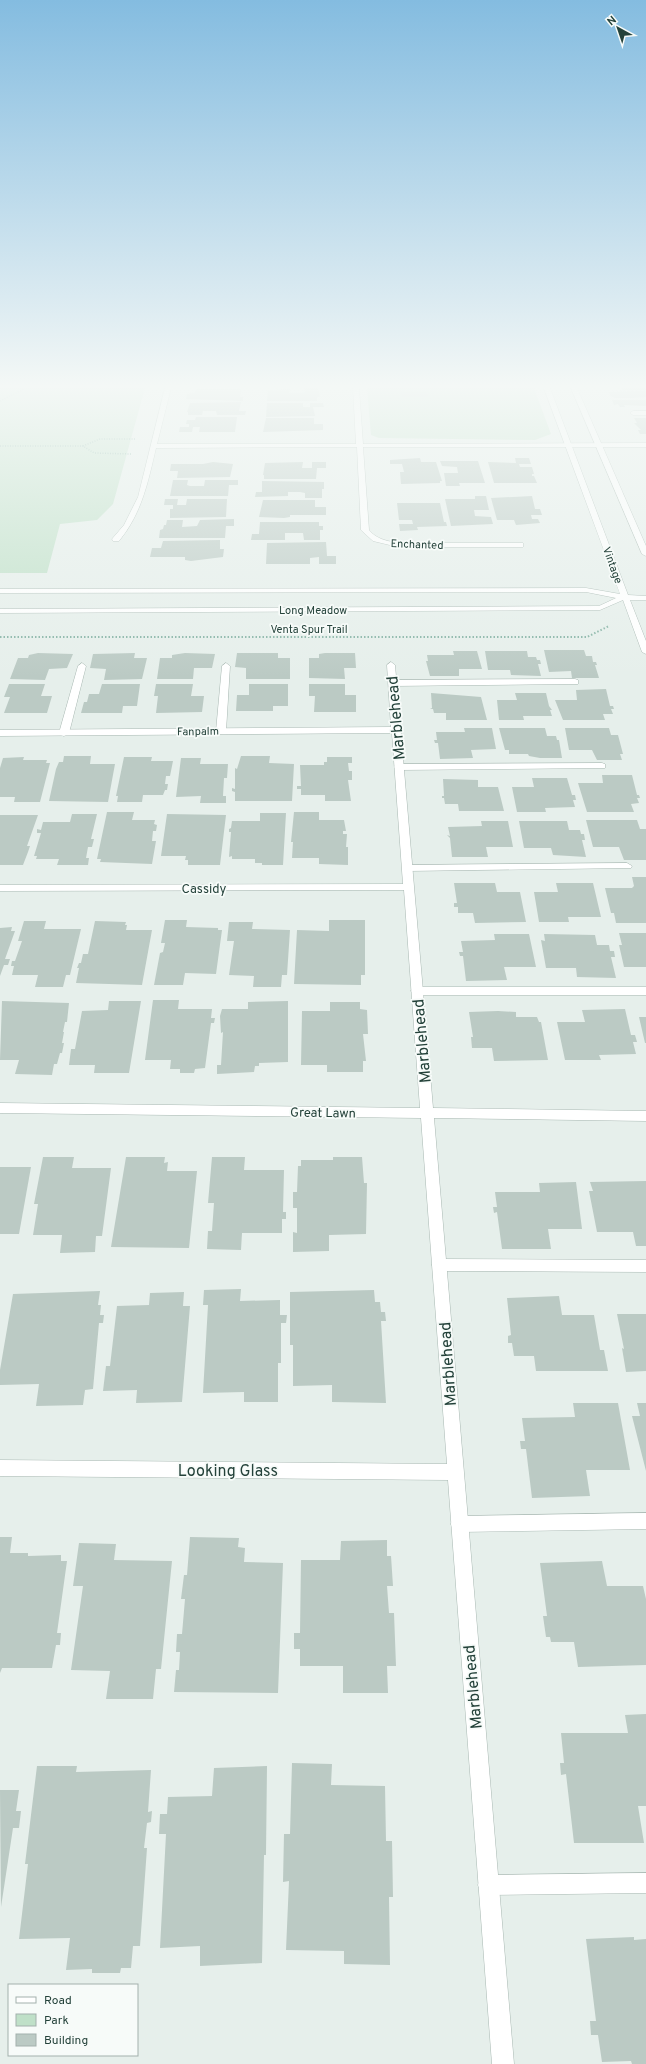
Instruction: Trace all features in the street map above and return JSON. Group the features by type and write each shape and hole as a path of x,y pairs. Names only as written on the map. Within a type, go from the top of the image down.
{"street":[{"path":"116,539 127,526 137,508 144,484"},
{"name":"Enchanted","path":"362,484 365,530 374,539 398,545 520,545"},
{"name":"Vintage","path":"583,484 624,598 646,652"},
{"path":"616,484 646,554"},
{"name":"Long Meadow","path":"0,591 586,590 624,598 646,598"},
{"name":"Long Meadow","path":"0,611 600,608 624,598"},
{"name":"Marblehead","path":"391,665 503,2064"},
{"path":"64,732 82,666"},
{"path":"221,731 226,666"},
{"path":"392,683 575,682"},
{"name":"Fanpalm","path":"0,733 396,730"},
{"path":"399,767 602,766"},
{"path":"407,868 628,866"},
{"name":"Cassidy","path":"0,888 409,887"},
{"path":"417,991 646,991"},
{"name":"Great Lawn","path":"0,1108 646,1116"},
{"path":"439,1265 646,1266"},
{"name":"Looking Glass","path":"0,1468 455,1472"},
{"path":"459,1524 646,1521"},
{"path":"488,1885 646,1883"}],"path":[{"name":"Venta Spur Trail","path":"0,637 587,637 600,632 611,625"}],"green space":[{"path":"0,484 118,484 113,504 97,520 60,524 47,573 0,573"}],"building":[{"path":"172,484 204,486 204,484 238,484 229,485 228,496 170,496"},
{"path":"262,484 324,484 324,489 322,489 322,498 305,498 305,493 300,492 288,492 288,496 255,497 256,492 262,492"},
{"path":"446,484 459,484 460,486 446,486"},
{"path":"475,496 486,496 489,510 474,510 475,516 491,517 493,524 451,526 445,499 475,499"},
{"path":"532,496 535,509 540,509 542,515 531,515 532,519 538,519 540,523 516,525 514,520 497,520 491,498"},
{"path":"165,499 178,499 177,505 186,505 187,499 227,499 226,517 170,518 170,509 173,509 173,505 164,505"},
{"path":"263,500 315,500 315,507 326,507 326,515 290,515 290,517 284,518 259,517"},
{"path":"397,503 440,503 444,522 446,522 447,526 417,527 418,530 400,531 399,524 413,524 412,520 399,520"},
{"path":"234,519 234,526 226,526 225,538 159,538 160,530 163,529 164,525 166,525 167,520 183,520 182,527 197,526 200,520"},
{"path":"260,522 319,522 319,526 323,526 323,530 320,530 320,540 304,540 303,533 285,533 285,540 251,540 252,534 259,534"},
{"path":"220,540 220,549 224,549 223,557 191,561 185,560 185,557 150,557 152,548 161,548 163,541"},
{"path":"326,542 327,556 336,556 336,564 319,564 319,557 310,558 310,564 266,564 267,543"},
{"path":"544,650 584,650 586,656 592,656 593,662 596,662 597,665 595,665 599,678 572,678 571,671 549,672"},
{"path":"453,651 477,651 482,669 459,669 459,676 430,676 426,661 428,661 427,655 454,655"},
{"path":"485,651 527,651 528,657 536,657 537,660 540,660 541,664 538,664 541,676 511,675 510,670 488,670"},
{"path":"38,653 73,654 67,668 49,669 45,680 10,679 18,658 28,658 29,655"},
{"path":"135,653 134,658 147,658 142,679 104,680 106,669 90,668 93,654"},
{"path":"185,653 215,654 212,668 194,668 193,679 157,679 160,658 172,658 172,655"},
{"path":"237,653 278,653 278,658 290,658 290,679 246,679 246,668 235,667"},
{"path":"355,653 356,668 344,668 345,679 309,678 309,658 319,658 319,654"},
{"path":"9,684 45,684 41,696 52,696 47,713 4,713 10,697 4,697"},
{"path":"102,684 140,684 137,706 123,706 122,713 81,713 84,702 87,702 89,694 99,694"},
{"path":"156,684 193,684 191,696 204,696 202,712 156,713 158,696 154,696"},
{"path":"249,684 288,684 288,706 273,706 273,711 236,711 237,695 249,695"},
{"path":"309,684 345,684 345,695 356,695 356,712 314,712 315,696 309,696"},
{"path":"606,689 610,706 613,706 614,709 611,709 613,714 603,714 605,720 563,720 555,700 577,700 576,690"},
{"path":"431,693 481,697 487,720 446,720 446,713 434,713 433,709 430,709 432,708"},
{"path":"515,693 546,693 549,706 552,710 550,710 552,716 523,716 524,720 499,720 497,700 517,700"},
{"path":"464,728 492,728 496,749 471,750 473,758 440,759 438,743 435,743 434,740 437,740 436,732 465,732"},
{"path":"499,728 545,728 547,736 556,736 557,740 559,740 562,758 540,758 529,756 528,754 509,754 509,750 505,750"},
{"path":"565,728 609,728 611,735 618,735 623,754 620,754 622,760 597,760 592,750 569,750"},
{"path":"64,756 91,756 90,764 115,764 108,802 49,801 56,769 59,762 63,762"},
{"path":"241,756 270,756 269,763 294,764 292,801 235,801 235,792 232,791 232,788 235,789 235,768 237,769"},
{"path":"24,757 23,760 47,760 46,763 50,763 40,802 14,802 15,797 0,797 0,768 3,758"},
{"path":"124,757 152,757 151,761 173,761 170,776 166,776 165,784 168,784 167,790 165,790 163,795 143,795 142,802 117,802 118,796 116,796"},
{"path":"327,757 352,757 352,763 348,763 349,771 352,771 352,780 348,780 351,801 325,801 325,795 301,795 301,789 297,789 297,786 301,786 300,765 324,765 324,762 327,762"},
{"path":"181,758 201,758 200,764 228,764 227,778 224,778 223,796 226,796 226,803 200,803 201,796 176,797"},
{"path":"602,775 632,775 637,795 639,795 640,798 637,798 639,803 631,804 634,812 587,812 578,783 603,783"},
{"path":"532,778 567,778 572,795 575,795 576,800 573,800 575,807 545,808 546,812 517,812 512,787 534,787"},
{"path":"443,779 478,780 478,787 498,787 504,811 459,811 458,804 445,804 444,798 442,798 442,796 444,796"},
{"path":"107,812 134,812 132,820 155,820 154,824 157,825 156,831 153,831 152,841 156,841 152,864 100,862 101,859 97,859"},
{"path":"294,812 319,812 319,820 344,820 346,831 343,831 343,834 347,834 346,847 348,847 348,865 319,864 319,858 292,858 293,842 291,842"},
{"path":"260,813 286,813 283,865 262,865 262,863 255,863 255,859 232,859 232,856 229,857 231,832 229,832 229,829 231,828 232,821 260,821"},
{"path":"72,814 97,814 91,839 94,839 92,847 88,847 86,858 89,858 88,865 57,865 59,859 36,859 37,856 34,856 41,833 37,833 37,829 41,830 43,822 70,822"},
{"path":"167,814 226,815 220,865 188,865 188,860 185,860 186,856 161,856"},
{"path":"0,815 38,815 27,846 30,846 23,865 0,865"},
{"path":"586,820 637,820 640,829 646,829 646,860 624,860 619,847 593,847"},
{"path":"481,821 508,821 513,847 486,847 488,857 452,857 450,838 447,835 450,836 448,827 482,826"},
{"path":"519,821 567,821 569,830 580,830 581,834 584,834 585,840 582,840 586,857 553,855 551,848 524,848"},
{"path":"632,877 646,877 646,923 616,923 614,913 611,913 605,888 632,888 634,886"},
{"path":"454,883 495,883 497,892 520,892 526,922 475,923 473,913 458,913 458,907 454,907 454,903 457,903"},
{"path":"556,883 593,883 601,917 568,917 569,922 539,922 534,892 558,892"},
{"path":"165,920 187,920 186,927 218,928 218,930 222,930 216,974 185,973 183,985 154,985 160,953 163,952 165,943 161,943"},
{"path":"329,920 365,920 365,975 361,975 361,985 294,984 297,930 329,931"},
{"path":"24,921 46,921 44,929 81,929 70,975 66,975 63,987 35,987 38,975 12,975 14,966 11,966 12,961 15,961 22,941 18,941"},
{"path":"95,921 126,922 126,930 152,930 142,985 76,983 79,968 77,968 79,963 81,963 83,954 88,954"},
{"path":"229,922 253,922 252,929 290,930 287,975 282,975 281,987 253,987 254,976 229,975 234,941 227,941"},
{"path":"12,927 11,931 15,931 5,959 10,959 8,965 4,965 0,976 0,928"},
{"path":"619,933 646,933 646,967 624,967 619,945 622,945"},
{"path":"494,934 529,934 536,967 504,967 507,980 466,981 463,956 460,956 459,952 463,952 461,941 495,940"},
{"path":"544,934 595,935 597,945 609,945 610,951 614,951 615,957 611,957 616,978 577,977 576,968 546,968 541,940 545,941"},
{"path":"153,1000 179,1000 178,1009 212,1009 211,1018 215,1018 214,1023 211,1023 205,1068 195,1069 194,1073 180,1073 180,1069 170,1069 171,1060 145,1060"},
{"path":"2,1001 69,1003 67,1022 65,1022 63,1032 62,1043 64,1043 62,1053 60,1053 57,1064 54,1064 52,1075 15,1074 19,1060 0,1060"},
{"path":"109,1001 141,1001 129,1073 94,1073 95,1065 69,1065 71,1049 75,1049 82,1011 108,1010"},
{"path":"288,1001 288,1062 259,1063 259,1066 255,1066 254,1072 217,1074 217,1065 221,1065 223,1032 221,1033 220,1016 222,1009 248,1009 248,1002"},
{"path":"330,1002 360,1002 360,1009 367,1010 368,1034 363,1034 366,1061 363,1061 363,1072 327,1072 327,1065 301,1065 302,1011 330,1011"},
{"path":"625,1009 631,1035 635,1035 637,1042 633,1042 636,1054 599,1055 601,1060 565,1060 557,1022 585,1022 582,1010"},
{"path":"469,1012 516,1012 516,1017 537,1017 539,1022 541,1022 548,1060 494,1061 492,1048 472,1048 471,1037 473,1037"},
{"path":"639,1017 646,1017 646,1043 645,1043"},
{"path":"43,1157 74,1157 72,1168 111,1168 102,1236 96,1236 95,1252 60,1253 62,1235 33,1235 38,1204 34,1204"},
{"path":"126,1157 165,1157 164,1163 168,1162 167,1171 197,1171 189,1248 111,1247"},
{"path":"212,1157 245,1157 244,1170 284,1170 283,1212 286,1212 286,1219 282,1219 282,1233 242,1233 241,1250 207,1249 208,1231 212,1231 214,1203 208,1203"},
{"path":"333,1157 362,1157 364,1183 367,1183 366,1234 329,1235 329,1251 293,1252 293,1232 297,1233 297,1208 293,1208 293,1192 297,1192 298,1166 301,1166 301,1160 333,1160"},
{"path":"0,1167 31,1167 19,1234 0,1234"},
{"path":"646,1181 646,1246 636,1246 633,1232 597,1232 589,1191 593,1191 590,1182"},
{"path":"576,1182 582,1229 548,1229 551,1249 502,1249 497,1212 494,1213 493,1207 497,1207 495,1192 540,1192 539,1183"},
{"path":"241,1289 240,1301 280,1300 280,1315 287,1315 286,1323 281,1323 281,1363 278,1363 278,1402 244,1402 244,1392 203,1393 208,1305 203,1305 204,1290"},
{"path":"374,1290 375,1302 380,1302 381,1312 385,1312 386,1321 381,1321 386,1403 332,1402 332,1385 293,1386 293,1345 290,1345 290,1292"},
{"path":"100,1291 98,1305 101,1305 100,1315 104,1315 103,1323 99,1323 93,1389 85,1390 83,1405 36,1406 39,1384 0,1385 0,1370 13,1294"},
{"path":"184,1292 183,1306 190,1306 182,1402 136,1403 137,1390 103,1391 106,1366 110,1366 117,1306 149,1305 150,1293"},
{"path":"559,1296 562,1315 594,1315 600,1350 604,1350 608,1371 536,1371 534,1356 514,1356 512,1343 508,1343 508,1336 511,1335 507,1298"},
{"path":"617,1314 646,1314 646,1371 626,1372 622,1348 624,1349"},
{"path":"573,1403 618,1403 630,1470 586,1470 590,1496 532,1498 526,1449 521,1449 520,1441 525,1441 522,1418 575,1417"},
{"path":"637,1403 646,1403 646,1471 632,1416 640,1416"},
{"path":"0,1537 12,1537 10,1553 28,1553 28,1556 61,1555 61,1561 67,1561 57,1633 61,1633 60,1645 56,1645 52,1668 2,1668 0,1673"},
{"path":"190,1537 239,1538 238,1547 245,1548 244,1562 283,1563 278,1693 174,1692 176,1670 179,1670 180,1652 176,1652 177,1634 182,1634 185,1599 181,1599 184,1575 187,1575"},
{"path":"387,1540 387,1556 391,1556 393,1586 387,1586 389,1613 394,1613 396,1666 387,1666 388,1693 343,1693 343,1666 300,1666 300,1649 294,1649 294,1633 300,1633 301,1560 340,1560 341,1541"},
{"path":"79,1543 116,1544 114,1560 172,1561 161,1669 156,1669 153,1699 106,1699 110,1671 71,1670 83,1586 73,1586"},
{"path":"602,1561 607,1586 643,1586 646,1599 646,1665 578,1667 574,1642 551,1642 550,1637 546,1637 543,1616 547,1616 540,1563"},
{"path":"646,1714 646,1806 638,1806 644,1843 574,1843 566,1774 561,1775 560,1763 564,1763 561,1733 628,1733 625,1715"},
{"path":"292,1763 332,1764 331,1785 385,1786 386,1841 392,1841 393,1897 389,1897 390,1965 344,1964 344,1951 286,1950 289,1881 283,1882 284,1834 290,1834"},
{"path":"37,1766 77,1766 76,1772 151,1770 148,1812 152,1811 151,1822 147,1823 144,1848 147,1848 140,1946 133,1946 131,1968 121,1968 120,1973 92,1973 92,1969 66,1970 70,1938 19,1939 28,1864 25,1864"},
{"path":"267,1766 266,1855 264,1855 262,1963 200,1966 200,1946 160,1948 166,1834 159,1834 160,1814 167,1814 168,1797 212,1796 214,1768"},
{"path":"0,1790 19,1790 16,1811 21,1811 19,1828 13,1828 1,1907"},
{"path":"634,1937 634,1940 646,1939 646,2064 632,2064 631,2061 602,2062 598,2035 591,2035 590,2021 596,2021 586,1939"}]}
